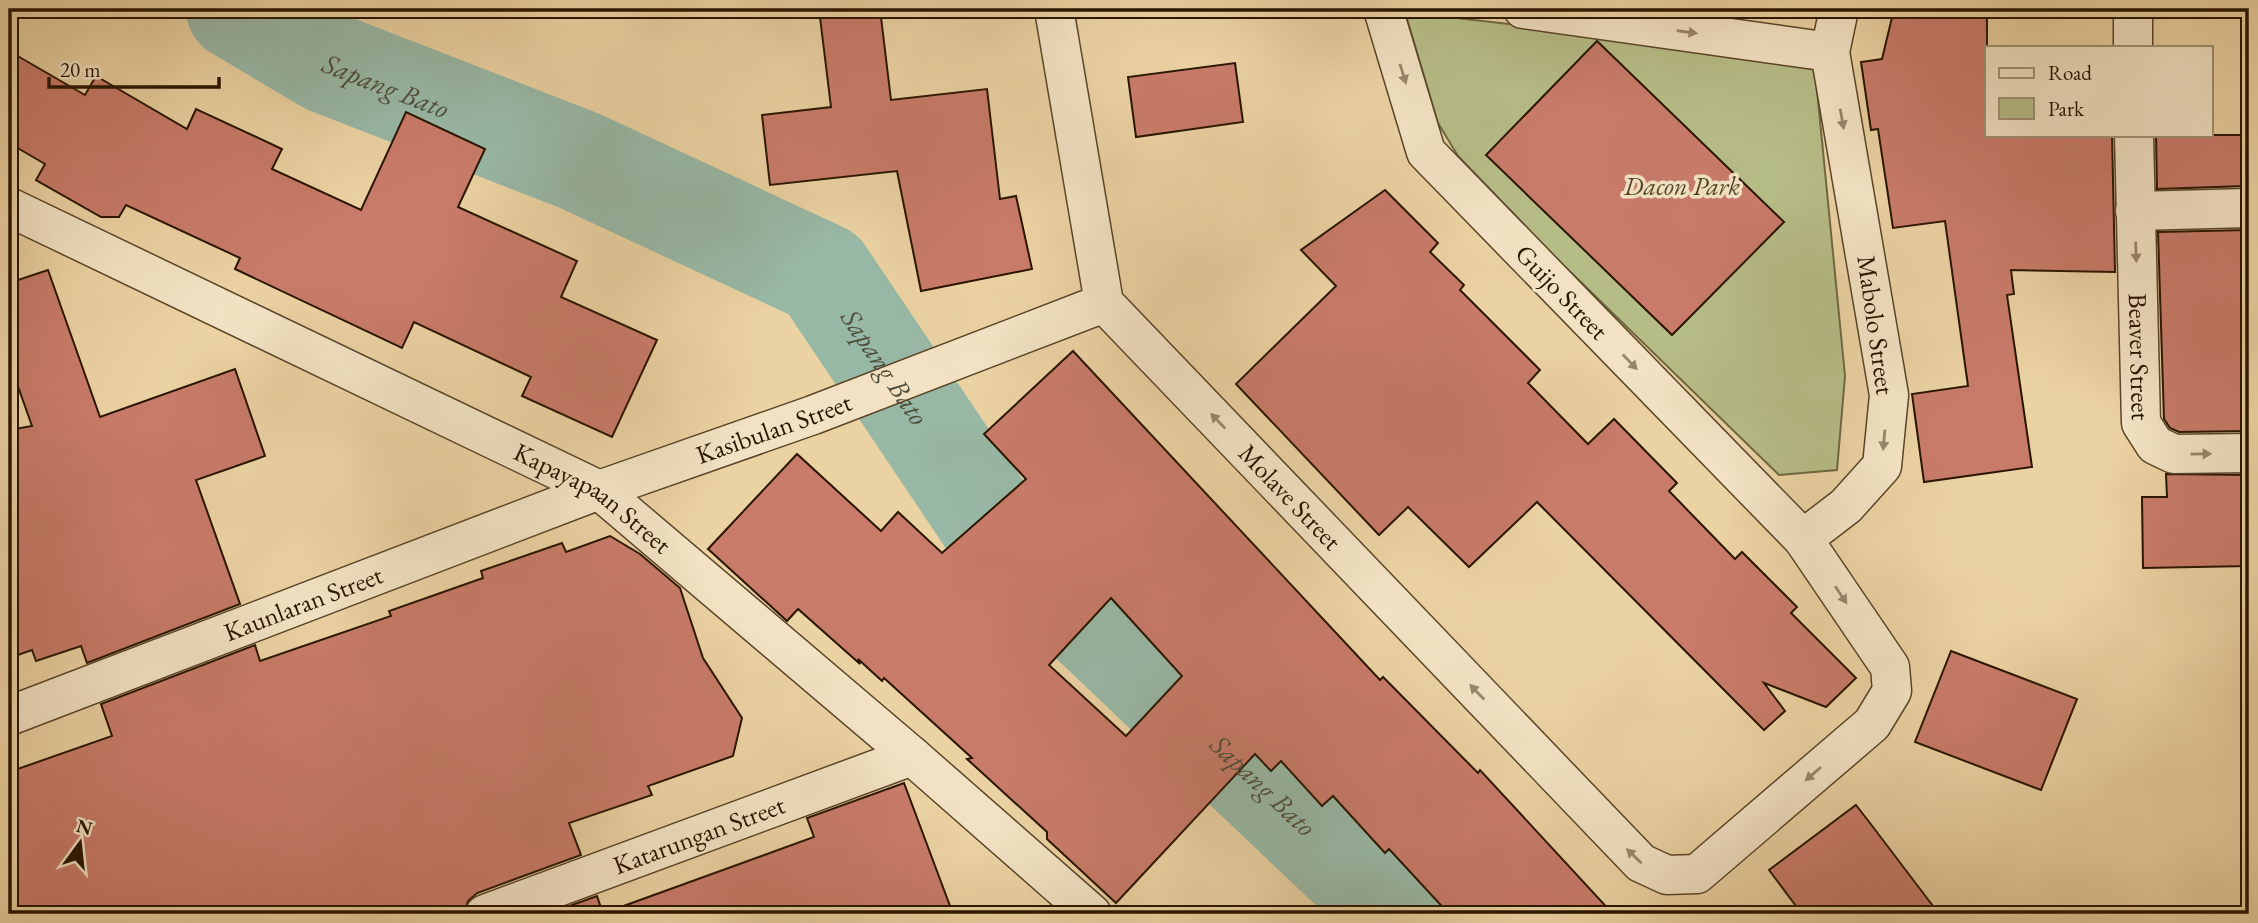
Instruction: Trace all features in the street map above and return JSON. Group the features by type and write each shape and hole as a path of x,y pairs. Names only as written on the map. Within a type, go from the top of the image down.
{"street":[{"path":"1054,9 1104,303"},
{"name":"Guijo Street","path":"1383,9 1426,152 1803,539"},
{"path":"1523,9 1830,52"},
{"name":"Mabolo Street","path":"1803,539 1846,506 1882,466 1889,395 1830,52 1839,9"},
{"path":"2133,9 2133,46"},
{"name":"Beaver Street","path":"2134,136 2141,423 2155,445 2174,454 2249,453"},
{"name":"Kapayapaan Street","path":"9,207 599,490 912,755 1092,914"},
{"path":"2134,211 2249,208"},
{"name":"Kasibulan Street","path":"599,490 813,415 1104,303"},
{"name":"Molave Street","path":"1104,303 1641,863 1667,875 1697,874 1872,724 1892,691 1890,667 1803,539"},
{"name":"Kaunlaran Street","path":"9,716 599,490"},
{"name":"Katarungan Street","path":"485,914 912,755"}],"green space":[{"name":"Dacon Park","path":"1405,12 1814,59 1845,376 1837,470 1779,475 1556,258 1458,156 1438,123"}],"building":[{"path":"819,9 880,9 891,100 987,89 1000,199 1016,196 1032,269 921,291 897,171 770,185 762,115 831,107"},
{"path":"1894,9 1987,9 1985,136 2112,136 2115,272 2011,270 2014,294 2007,295 2032,467 1924,482 1912,394 1968,386 1945,221 1893,228 1878,129 1871,130 1861,62 1882,59"},
{"path":"1597,41 1784,222 1672,335 1486,155"},
{"path":"9,51 85,95 96,76 187,129 196,109 282,149 272,169 361,210 406,112 485,149 458,207 577,261 561,297 657,340 612,437 522,396 531,377 414,322 402,348 235,269 240,258 126,205 119,217 101,217 36,180 45,164 9,143"},
{"path":"1235,63 1243,122 1136,137 1128,77"},
{"path":"2249,135 2249,181 2246,181 2246,186 2157,189 2156,136"},
{"path":"1385,190 1438,243 1430,252 1464,285 1460,290 1540,370 1528,383 1588,444 1614,419 1677,483 1669,491 1735,559 1742,552 1797,607 1791,613 1856,678 1826,707 1764,683 1785,711 1764,730 1537,502 1469,567 1408,507 1379,535 1236,384 1336,286 1301,250"},
{"path":"2248,230 2249,431 2179,432 2170,428 2164,419 2158,232"},
{"path":"48,270 100,417 235,369 265,456 196,480 240,604 87,663 81,646 36,661 32,650 9,658 9,430 32,426 9,361 9,283"},
{"path":"1073,351 1380,680 1383,677 1478,773 1480,770 1613,914 1449,914 1389,849 1385,853 1333,796 1322,806 1281,761 1271,771 1255,754 1116,903 1047,839 1047,832 967,759 972,758 884,678 882,681 858,659 860,664 798,609 787,621 708,549 797,454 881,531 898,512 942,553 1026,479 984,434","holes":["1111,598 1182,676 1126,736 1049,665"]},
{"path":"2166,474 2249,475 2249,566 2143,568 2142,497 2167,497"},
{"path":"610,536 640,554 680,588 703,658 742,718 733,756 648,786 652,795 569,823 581,855 477,893 468,901 464,914 9,914 9,772 112,736 101,704 255,645 260,661 391,616 389,611 483,578 481,571 562,543 566,552"},
{"path":"1951,651 2077,699 2041,790 1915,742"},
{"path":"904,783 953,914 619,914 618,908 814,837 807,818"},
{"path":"1856,805 1939,914 1802,914 1769,870"},
{"path":"597,896 603,914 547,914"}],"waterway":[{"name":"Sapang Bato","path":"237,9 328,63 580,161 823,274 995,530 1399,914"}]}
